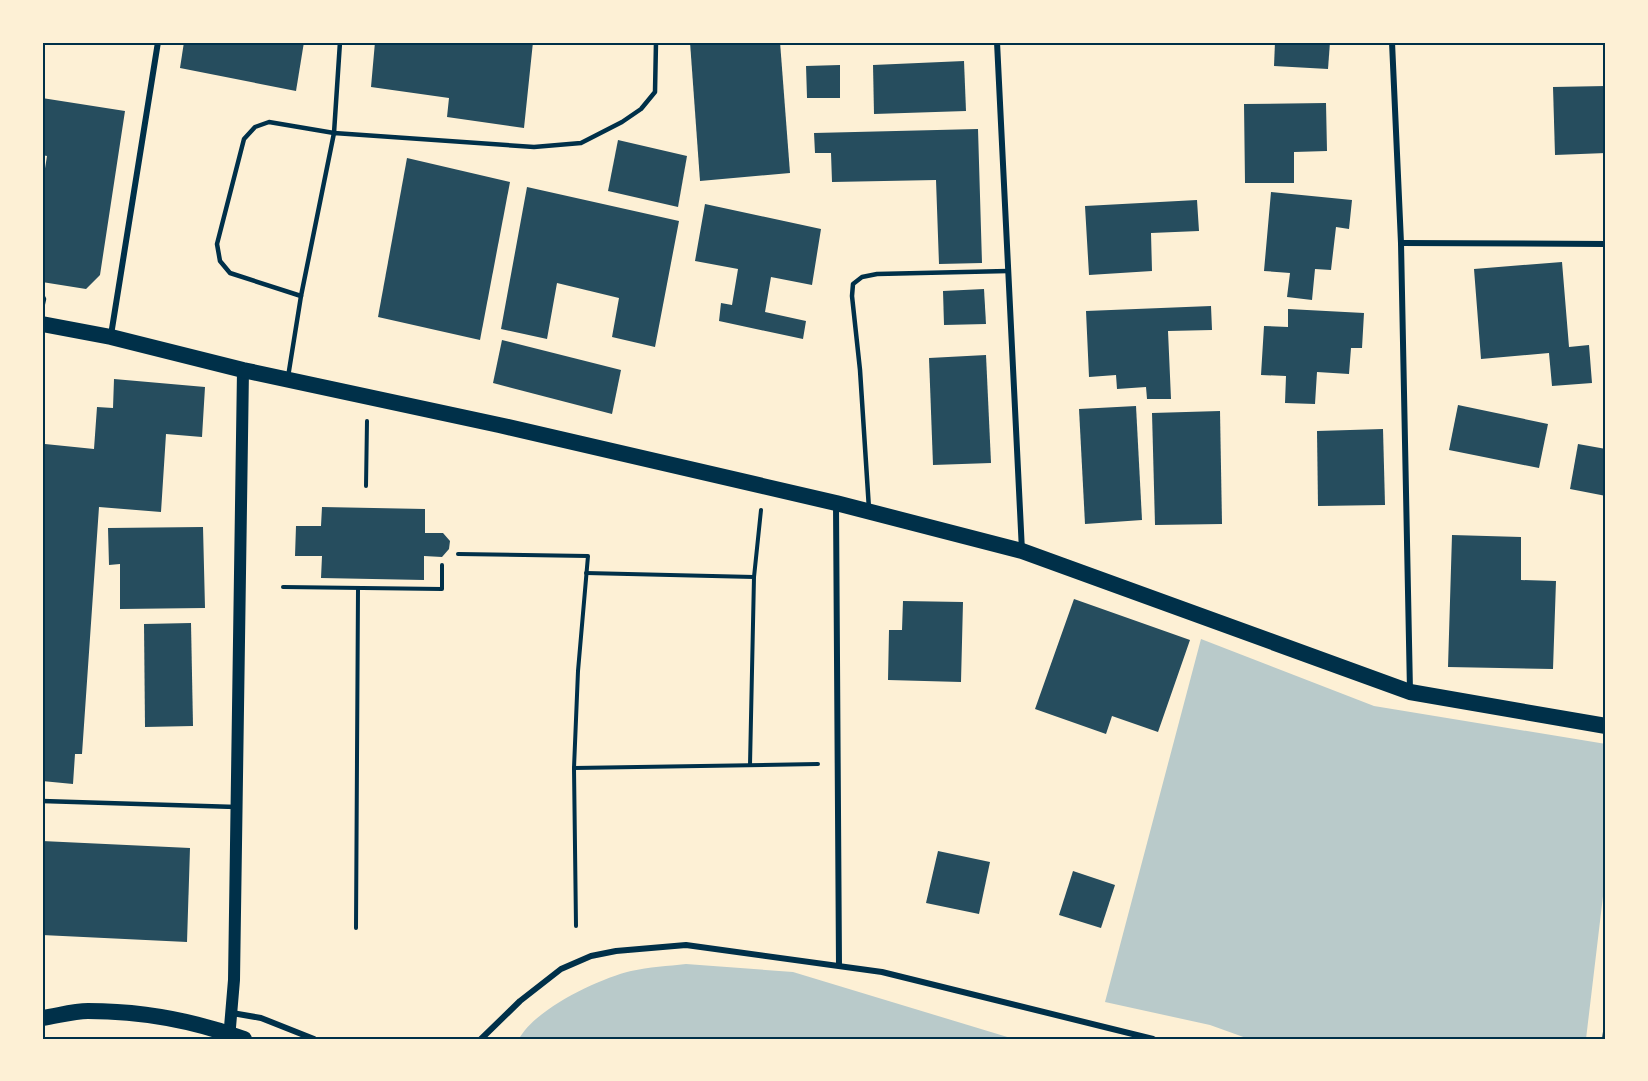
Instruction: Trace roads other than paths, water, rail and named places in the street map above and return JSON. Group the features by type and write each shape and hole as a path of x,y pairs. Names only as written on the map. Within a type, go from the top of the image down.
{"highway":[{"path":"42,324 111,337 243,370 499,425 836,503 1022,551 1410,692 1606,726"},
{"path":"42,1018 87,1011 153,1015 234,1037"}],"main road":[{"path":"234,1037 232,1013 243,370"}],"street":[{"path":"111,337 158,42"},
{"path":"997,42 1022,551"},
{"path":"1392,42 1401,243 1410,692"},
{"path":"1401,243 1606,244"},
{"path":"836,503 839,965"},
{"path":"481,1039 520,1001 561,969 591,956 616,951 686,945 882,972 1153,1039"},
{"path":"232,1013 261,1018 314,1039"},
{"path":"1605,1039 1606,1032"}],"lane":[{"path":"287,379 301,296 334,133 340,42"},
{"path":"301,296 230,273 220,261 217,244 244,139 255,127 269,122 334,133 534,147 581,143 622,122 641,109 655,92 656,42"},
{"path":"869,512 860,370 852,296 854,284 862,277 877,274 1008,271"},
{"path":"42,295 44,299 42,308"},
{"path":"42,801 236,807"}]}
